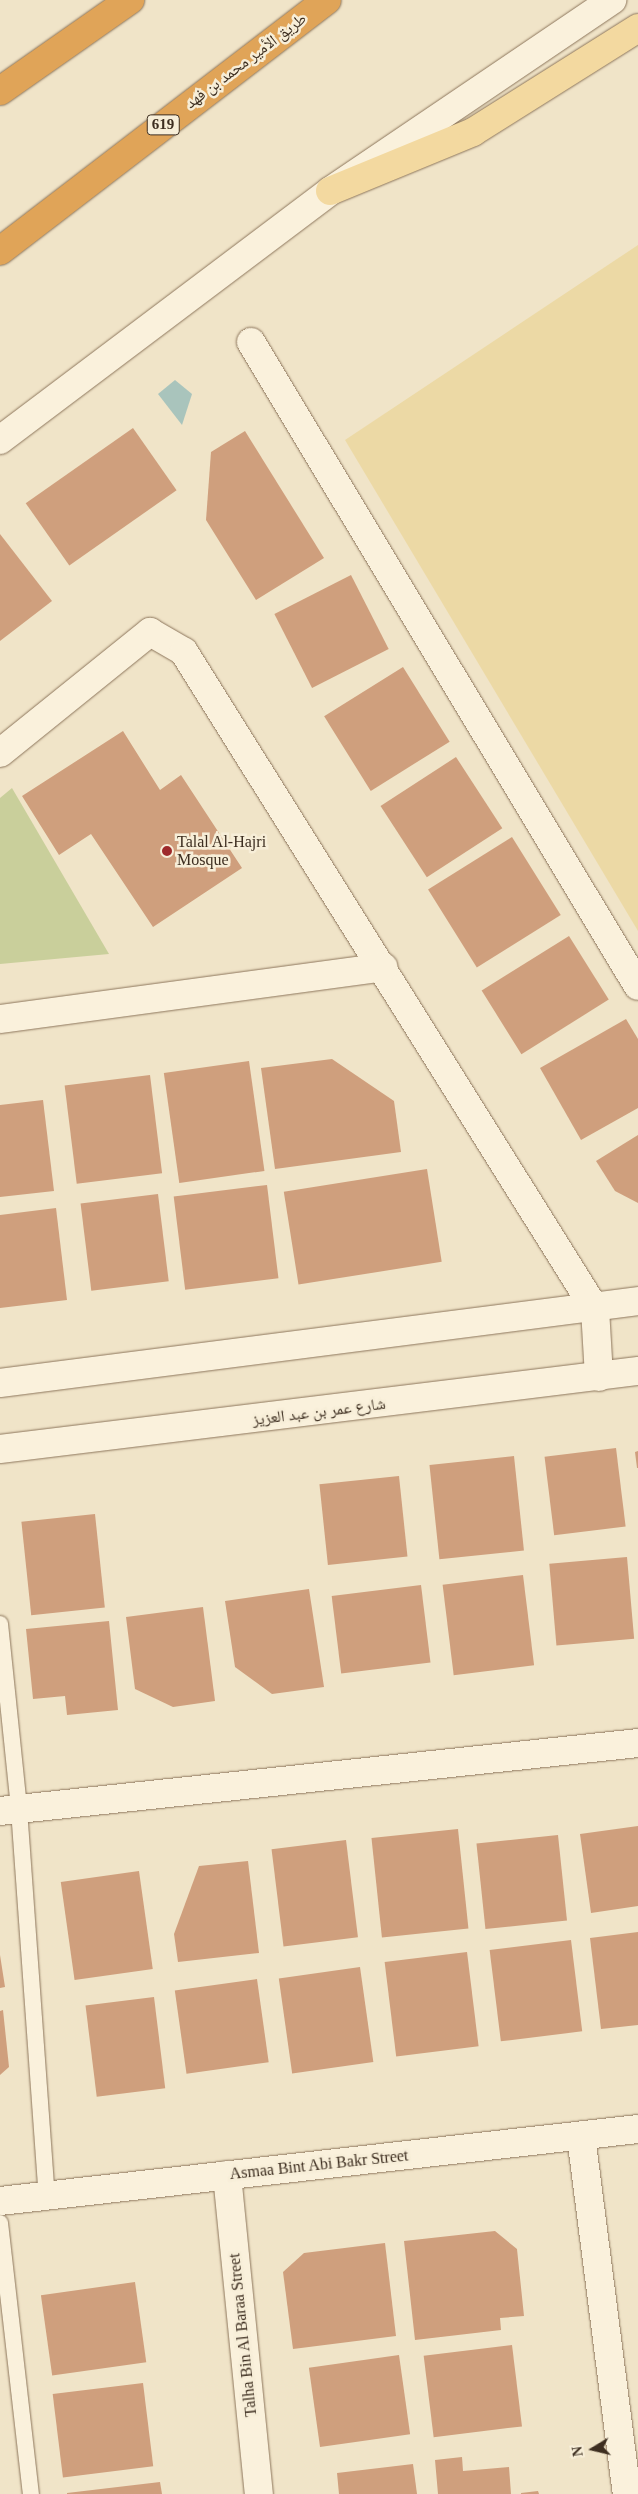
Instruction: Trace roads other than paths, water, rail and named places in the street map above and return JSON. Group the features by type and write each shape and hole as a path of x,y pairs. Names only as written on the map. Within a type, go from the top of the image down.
{"highway":[{"path":"0,91 130,0"},
{"name":"طريق الأمير محمد بن فهد","path":"0,251 327,0"}],"main road":[{"path":"330,191 473,132 638,28"}],"street":[{"path":"0,440 330,191 612,0"},
{"path":"251,342 638,986"},
{"path":"0,753 150,632 184,652 383,967 595,1309 599,1377"},
{"path":"0,1019 383,967"},
{"path":"0,1383 595,1309 638,1301"},
{"name":"شارع عمر بن عبد العزيز","path":"0,1449 599,1377 638,1370"},
{"path":"10,1810 638,1743"},
{"name":"Asmaa Bint Abi Bakr Street","path":"0,2201 638,2129"},
{"path":"581,2136 627,2494"},
{"name":"Talha Bin Al Baraa Street","path":"227,2175 259,2494"}],"lane":[{"path":"0,1624 10,1810 47,2196"},
{"path":"0,2223 31,2494"}],"water":[{"path":"175,380 192,394 182,425 158,394"}],"place":[{"name":"Talal Al-Hajri Mosque","path":"167,851"}]}
